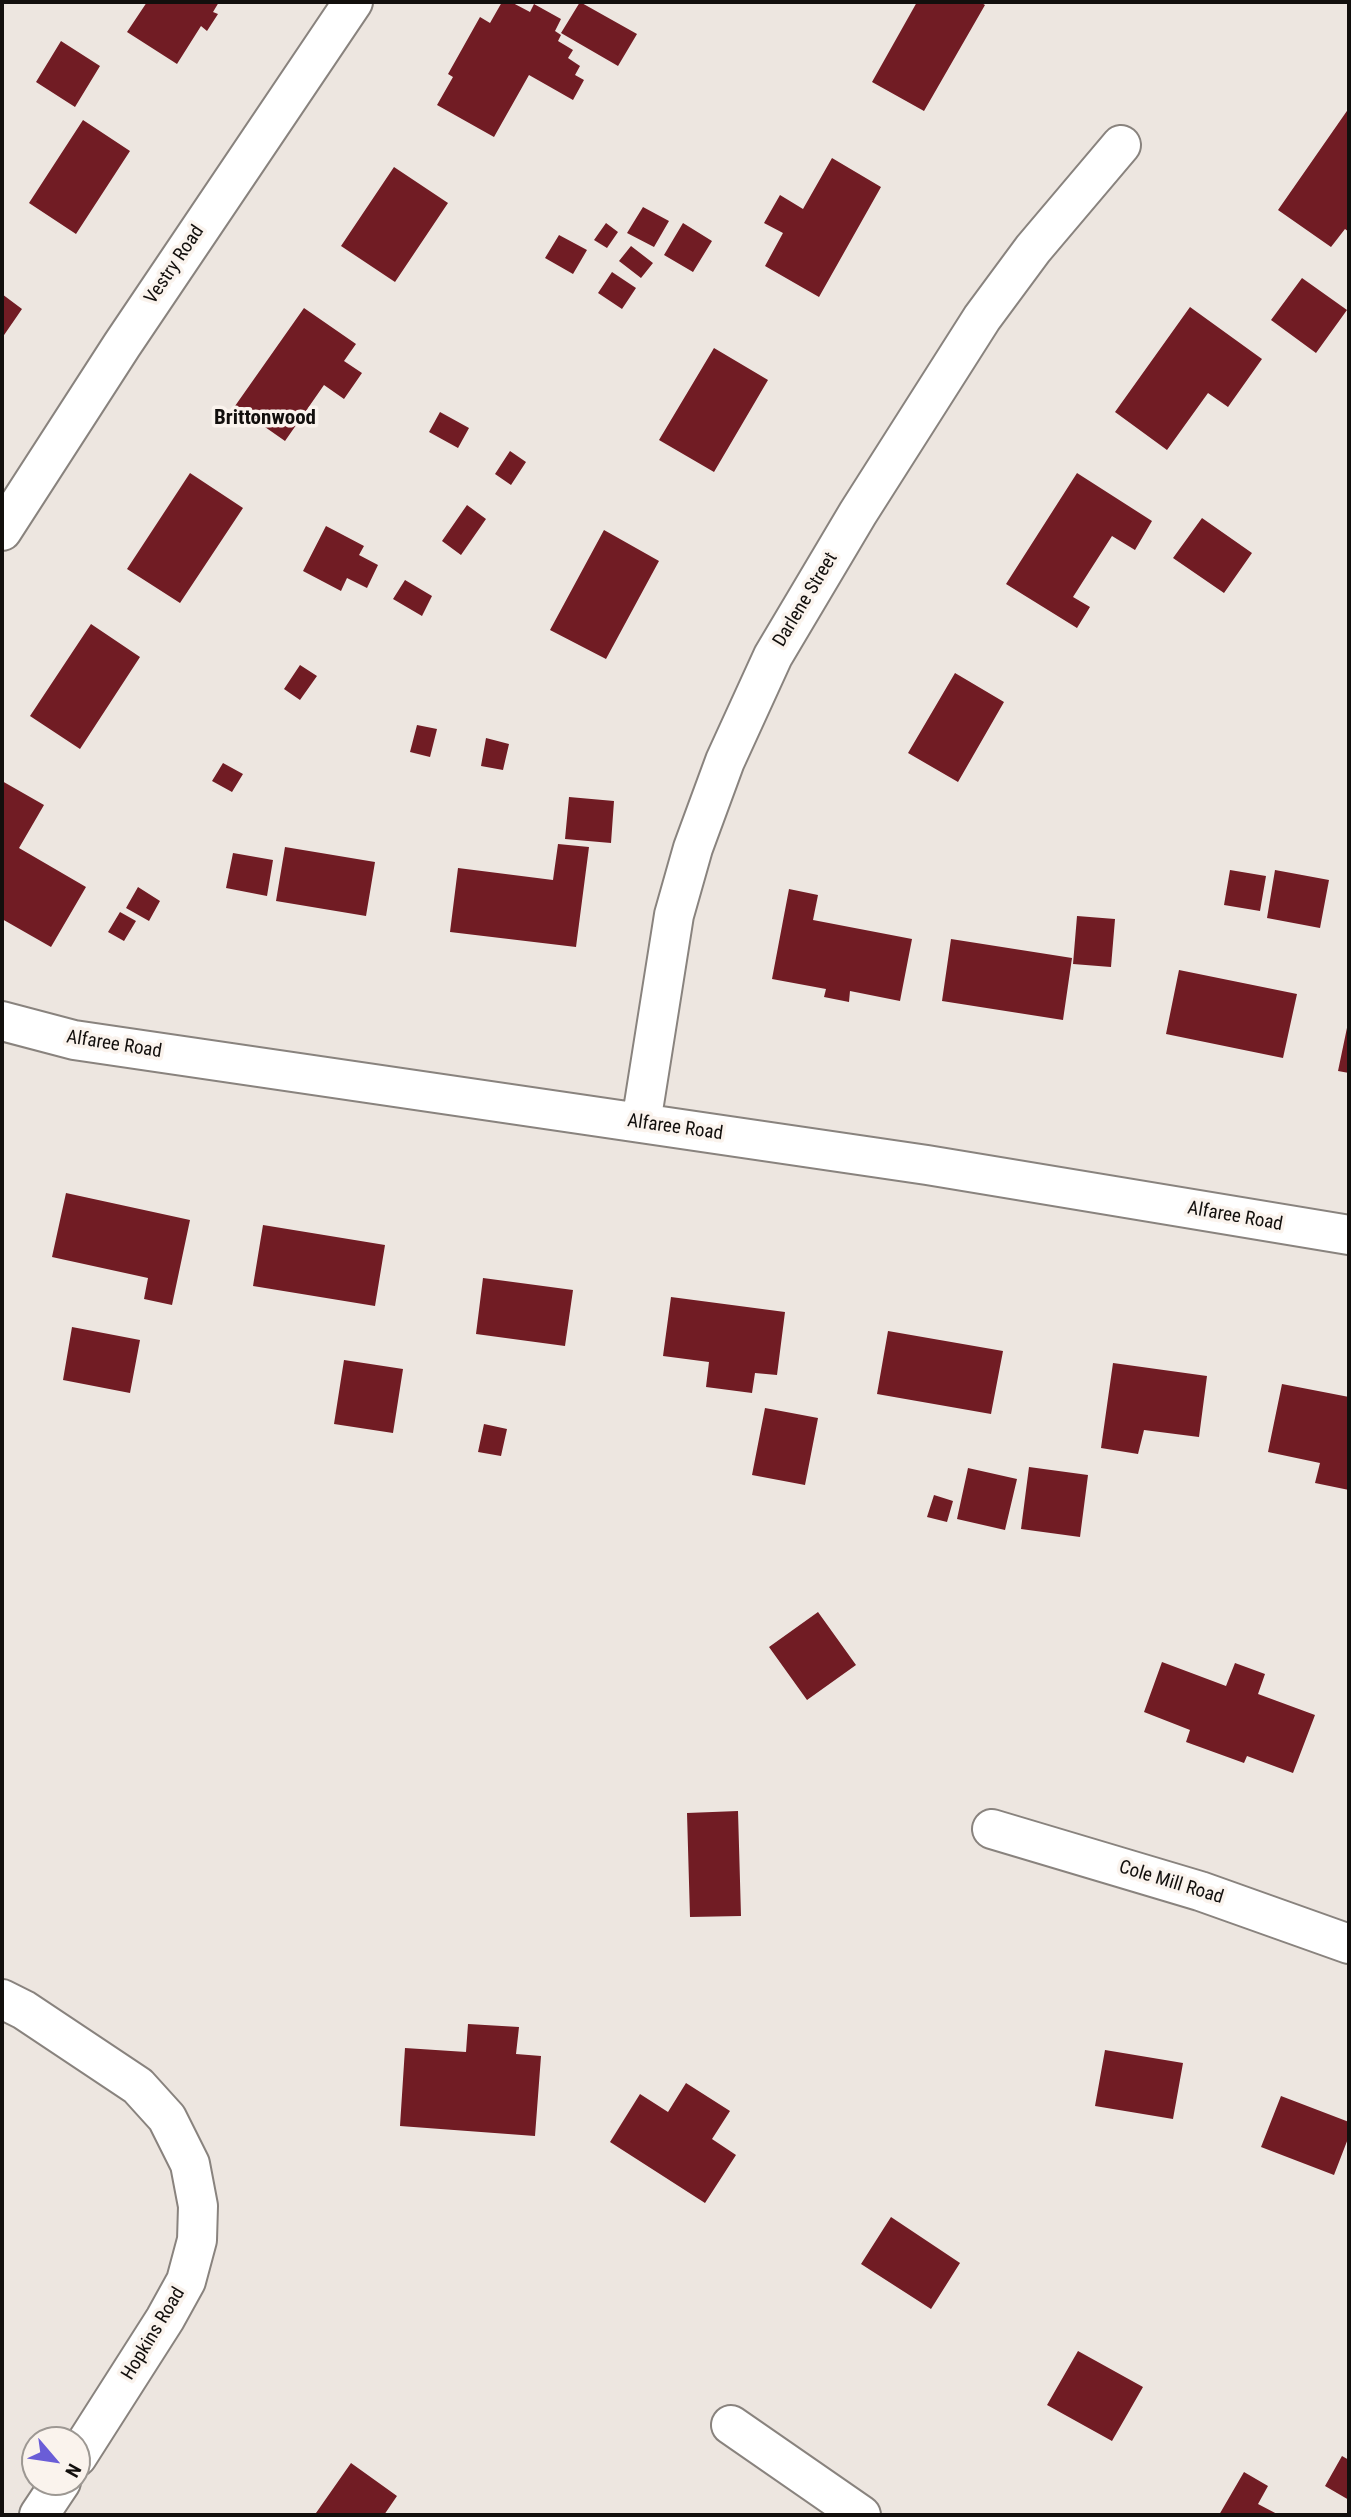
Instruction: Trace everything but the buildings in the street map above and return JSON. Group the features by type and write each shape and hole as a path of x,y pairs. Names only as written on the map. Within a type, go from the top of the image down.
{"street":[{"name":"Vestry Road","path":"2,531 122,345 353,2"},
{"name":"Darlene Street","path":"641,1123 674,915 689,862 725,761 773,656 858,513 982,318 1033,249 1121,145"},
{"name":"Alfaree Road","path":"2,1021 74,1040 928,1165 1349,1235"},
{"name":"Cole Mill Road","path":"992,1829 1200,1891 1349,1944"},
{"name":"Hopkins Road","path":"2,1998 138,2086 167,2118 190,2164 198,2206 197,2240 186,2281 165,2319 91,2434"},
{"path":"731,2425 861,2515"},
{"path":"39,2515 52,2496"}],"district":[{"name":"Brittonwood","path":"265,419"}]}
